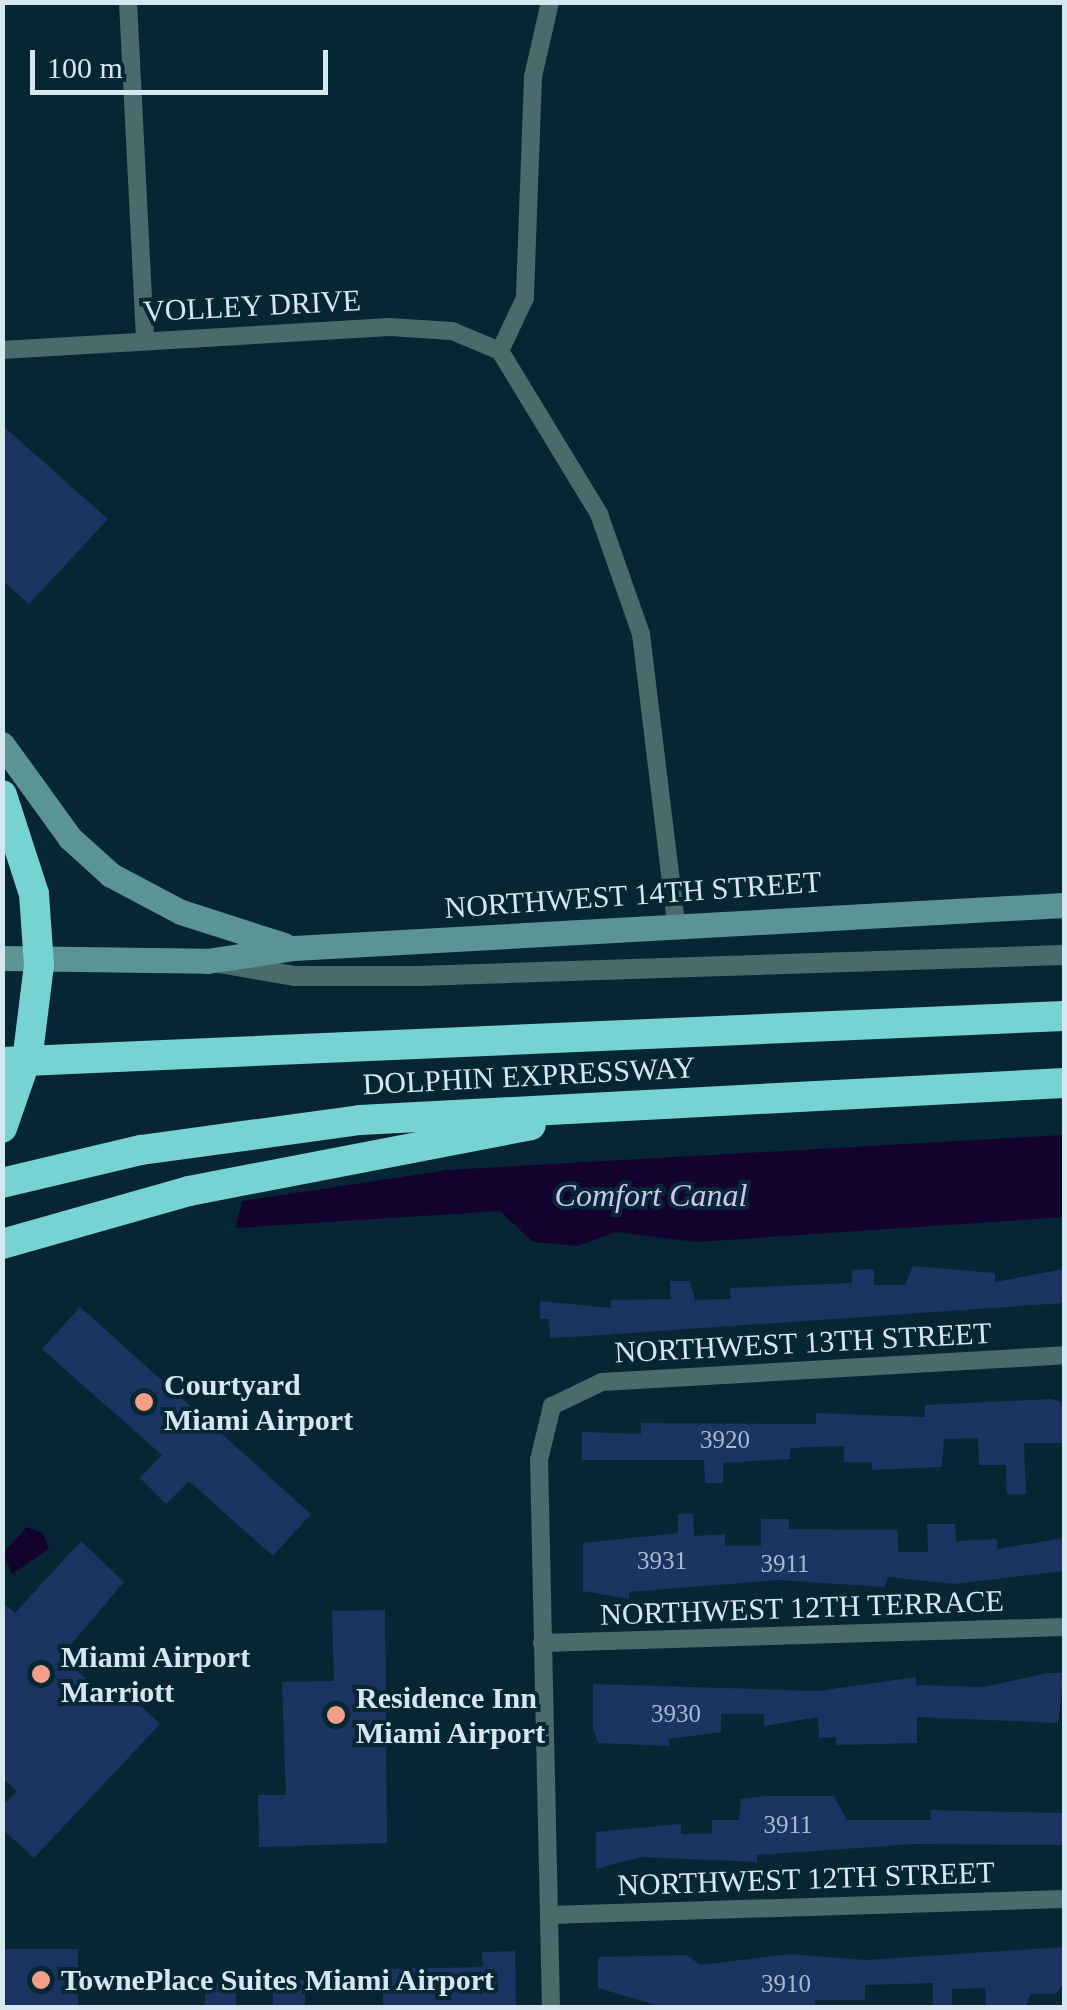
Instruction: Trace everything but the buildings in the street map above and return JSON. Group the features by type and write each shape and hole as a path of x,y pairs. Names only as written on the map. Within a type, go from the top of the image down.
{"highway":[{"path":"2,794 30,880 36,1010 2,1128"},
{"name":"DOLPHIN EXPRESSWAY","path":"2,1062 1064,1016"},
{"name":"DOLPHIN EXPRESSWAY","path":"2,1182 258,1131 626,1106 1064,1083"},
{"path":"2,1244 189,1191 626,1106"}],"main road":[{"path":"2,744 70,838 112,875 181,912 294,948"},
{"name":"NORTHWEST 14TH STREET","path":"2,958 207,961 294,948 1064,905"}],"street":[{"path":"128,2 144,339"},
{"path":"550,2 533,77 525,298 500,352 543,408 599,514 641,634 676,924"},
{"name":"VOLLEY DRIVE","path":"2,350 389,327 452,331 500,352"},
{"name":"NORTHWEST 14TH STREET","path":"207,961 294,976 418,976 1064,955"},
{"name":"NORTHWEST 13TH STREET","path":"542,1643 539,1460 552,1406 602,1382 1064,1355"},
{"name":"NORTHWEST 12TH TERRACE","path":"542,1643 1064,1628"},
{"path":"542,1643 551,2008"},
{"name":"NORTHWEST 12TH STREET","path":"550,1914 1064,1899"}],"water":[{"name":"Comfort Canal","path":"1064,1135 1064,1217 696,1242 616,1232 578,1246 533,1242 500,1211 236,1228 242,1201 448,1170"},
{"path":"27,1527 43,1533 49,1549 12,1574 3,1553"}],"place":[{"name":"Courtyard Miami Airport","path":"144,1402"},
{"name":"Miami Airport Marriott","path":"41,1674"},
{"name":"Residence Inn Miami Airport","path":"336,1715"},
{"name":"TownePlace Suites Miami Airport","path":"41,1980"}]}
